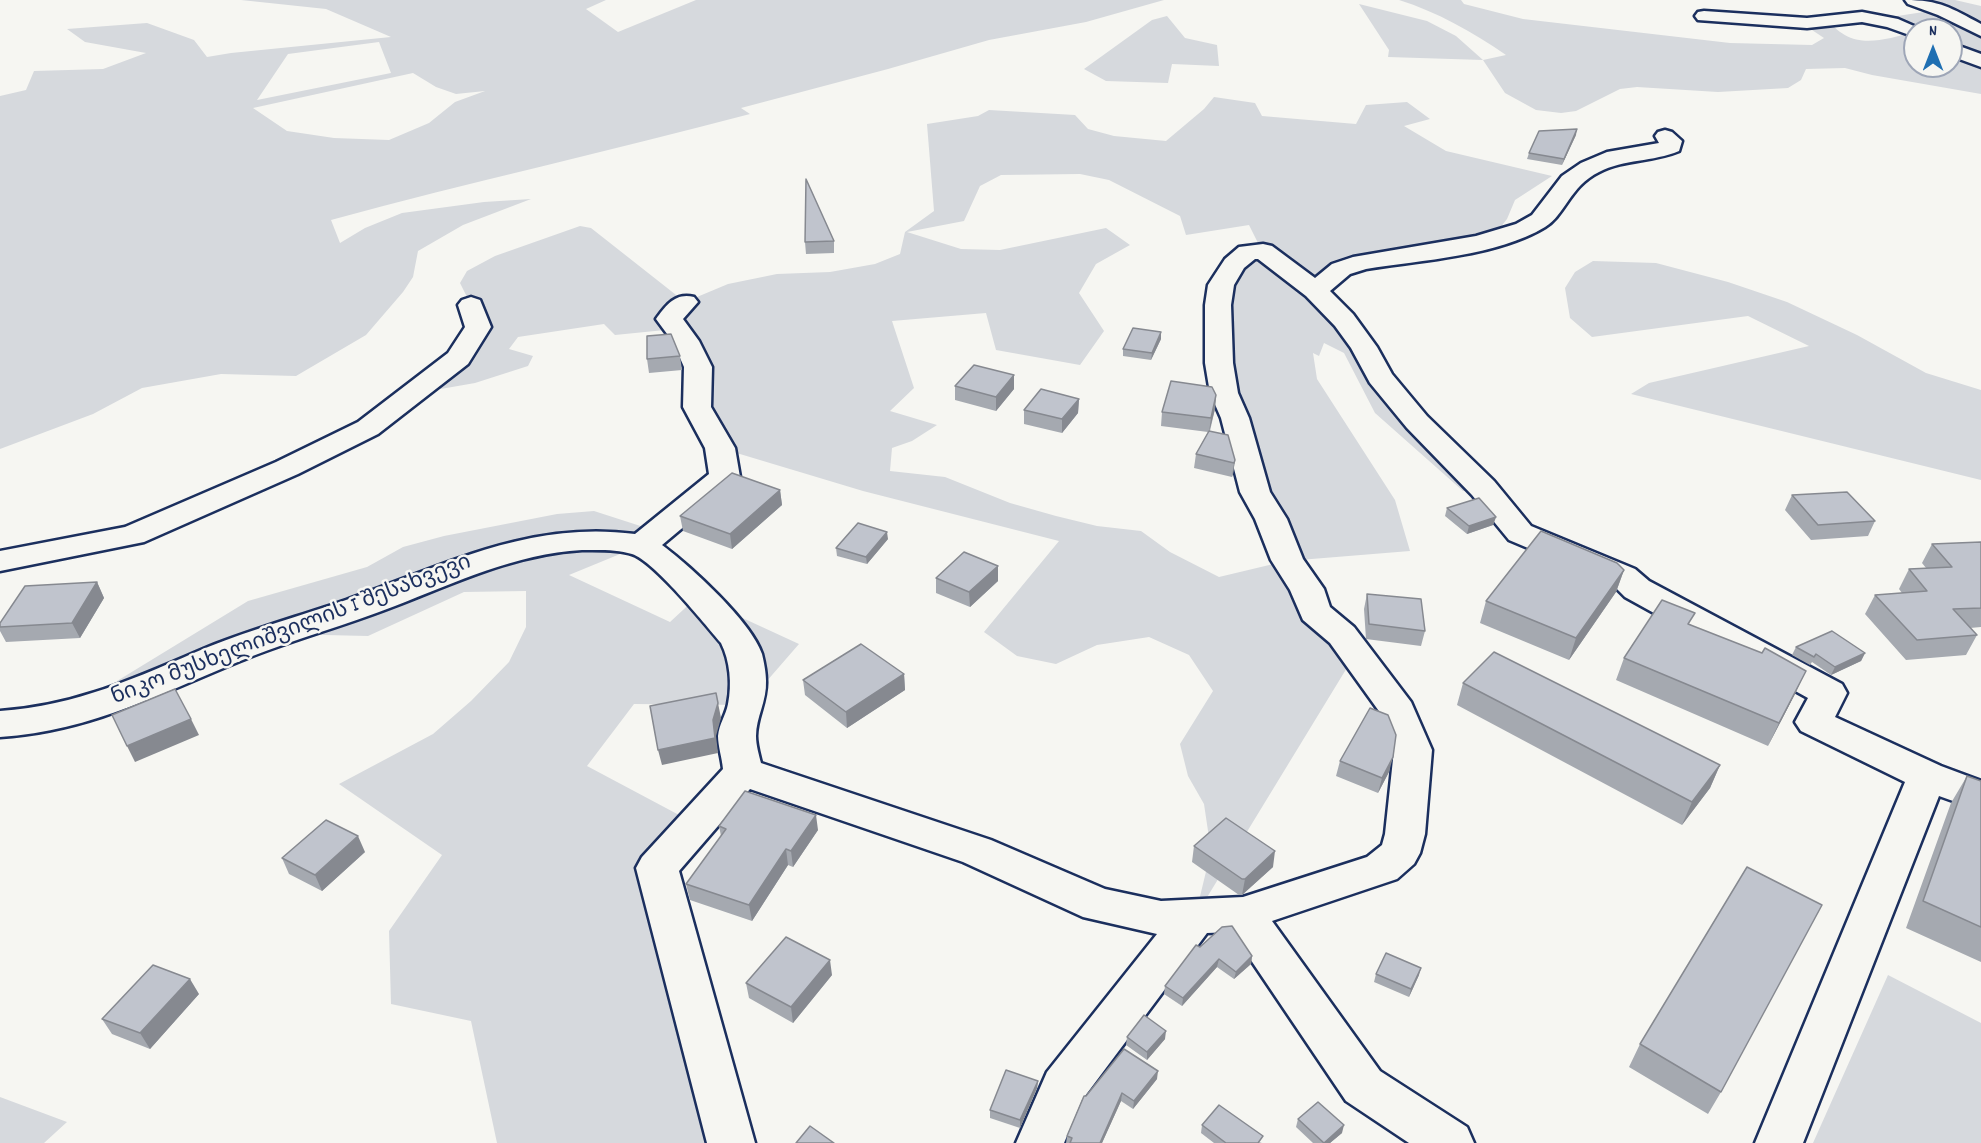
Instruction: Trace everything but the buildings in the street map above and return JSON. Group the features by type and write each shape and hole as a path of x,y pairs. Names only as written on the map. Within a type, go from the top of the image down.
{"street":[{"path":"1914,0 1944,11 1981,31"},
{"path":"1948,0 1967,4"},
{"path":"1704,16 1807,23 1862,17 1903,27"},
{"path":"1963,54 1981,61"},
{"path":"1315,291 1341,269 1362,262 1480,243 1524,229 1540,220 1570,181 1589,168 1615,158 1671,146 1671,141 1665,136"},
{"path":"743,772 976,851 1098,905 1161,918 1243,914 1382,868 1400,853 1405,834 1413,750 1398,711 1342,635 1315,612 1307,590 1287,560 1270,519 1255,492 1235,418 1224,393 1219,363 1218,305 1221,285 1234,264 1248,252 1263,251 1315,291 1344,320 1364,347 1380,377 1417,422 1483,488 1520,533 1623,576 1636,589 1829,693 1814,722 1927,776 1981,796"},
{"path":"685,302 669,320 686,341 698,367 697,407 720,448 725,477 642,545 671,567 715,614 736,638 744,654 748,681 746,705 739,723 737,737 743,772"},
{"path":"0,561 134,535 287,468 368,428 458,358 478,327 471,305"},
{"name":"ნიკო მუსხელიშვილის I შესახვევი","path":"0,724 31,723 123,698 246,645 357,608 474,563 534,546 592,540 642,545"},
{"path":"731,1143 657,868 743,772"},
{"path":"1779,1143 1927,776"},
{"path":"1243,914 1363,1086 1450,1143"},
{"path":"1040,1143 1064,1087 1196,917"}],"shaded area":[{"path":"241,0 606,0 586,9 618,32 696,0 1164,0 1086,22 989,40 741,108 750,114 331,220 340,243 365,228 402,213 484,202 531,199 463,225 418,251 413,277 366,335 296,376 221,374 142,388 93,414 0,449 0,96 26,90 34,71 103,69 146,53 85,42 67,29 147,23 194,40 207,57 391,37 326,9","holes":["379,42 391,73 257,100 288,54","413,73 436,87 456,94 485,91 455,102 429,123 389,140 334,138 287,131 253,108"]},
{"path":"1399,0 1461,0 1464,4 1523,19 1730,43 1812,45 1824,38 1812,30 1789,22 1824,14 1833,26 1854,39 1877,40 1903,35 1903,78 1963,78 1963,18 1903,18 1903,28 1878,19 1943,9 1921,0 1955,0 1981,6 1981,94 1872,75 1845,68 1806,69 1801,80 1788,88 1718,92 1637,87 1620,89 1576,111 1561,113 1536,110 1505,93 1483,60 1506,55 1481,38 1427,10"},
{"path":"1359,4 1427,21 1456,36 1483,60 1388,57 1389,50"},
{"path":"1167,16 1185,38 1217,45 1219,66 1172,64 1168,83 1106,81 1084,69 1152,20"},
{"path":"1214,97 1255,103 1262,116 1356,124 1366,105 1407,102 1430,119 1404,126 1446,151 1552,176 1515,200 1507,219 1493,237 1372,257 1315,291 1483,488 1463,491 1375,413 1344,353 1324,343 1319,356 1313,353 1317,379 1395,500 1410,551 1287,561 1356,653 1195,917 1211,851 1204,804 1188,776 1180,744 1213,691 1189,655 1149,637 1097,645 1056,664 1017,656 984,632 1059,541 863,491 720,448 675,329 615,335 604,324 518,337 509,349 533,356 528,366 475,383 412,394 458,358 471,305 460,283 467,271 495,256 580,226 591,228 685,302 728,284 777,274 830,272 875,264 900,254 905,232 934,211 927,124 978,116 989,110 1075,115 1088,129 1114,136 1166,141 1204,109","holes":["1080,174 1109,180 1180,216 1186,235 1249,225 1262,251 1221,285 1235,418 1286,561 1219,577 1170,552 1141,531 1097,526 1056,516 1010,503 945,477 890,471 892,448 912,441 937,425 890,411 914,388 892,321 986,313 996,350 1080,365 1104,331 1079,293 1096,264 1130,245 1106,228 1000,250 961,249 907,232 964,221 980,186 1001,175"]},
{"path":"1593,261 1656,263 1728,282 1787,302 1857,335 1926,373 1981,390 1981,480 1631,394 1649,383 1809,346 1748,316 1592,337 1570,318 1565,288 1575,272"},
{"path":"594,511 659,532 642,545 569,575 670,622 697,597 799,644 746,705 634,704 587,766 696,824 657,868 731,1143 497,1143 471,1021 391,1004 389,931 442,855 339,784 433,734 471,701 509,662 526,627 526,591 464,592 368,636 281,634 123,698 117,681 248,601 367,567 403,547 444,536 557,514"},
{"path":"1888,975 1981,1023 1981,1143 1813,1143"},
{"path":"0,1097 67,1122 44,1143 0,1143"}]}
